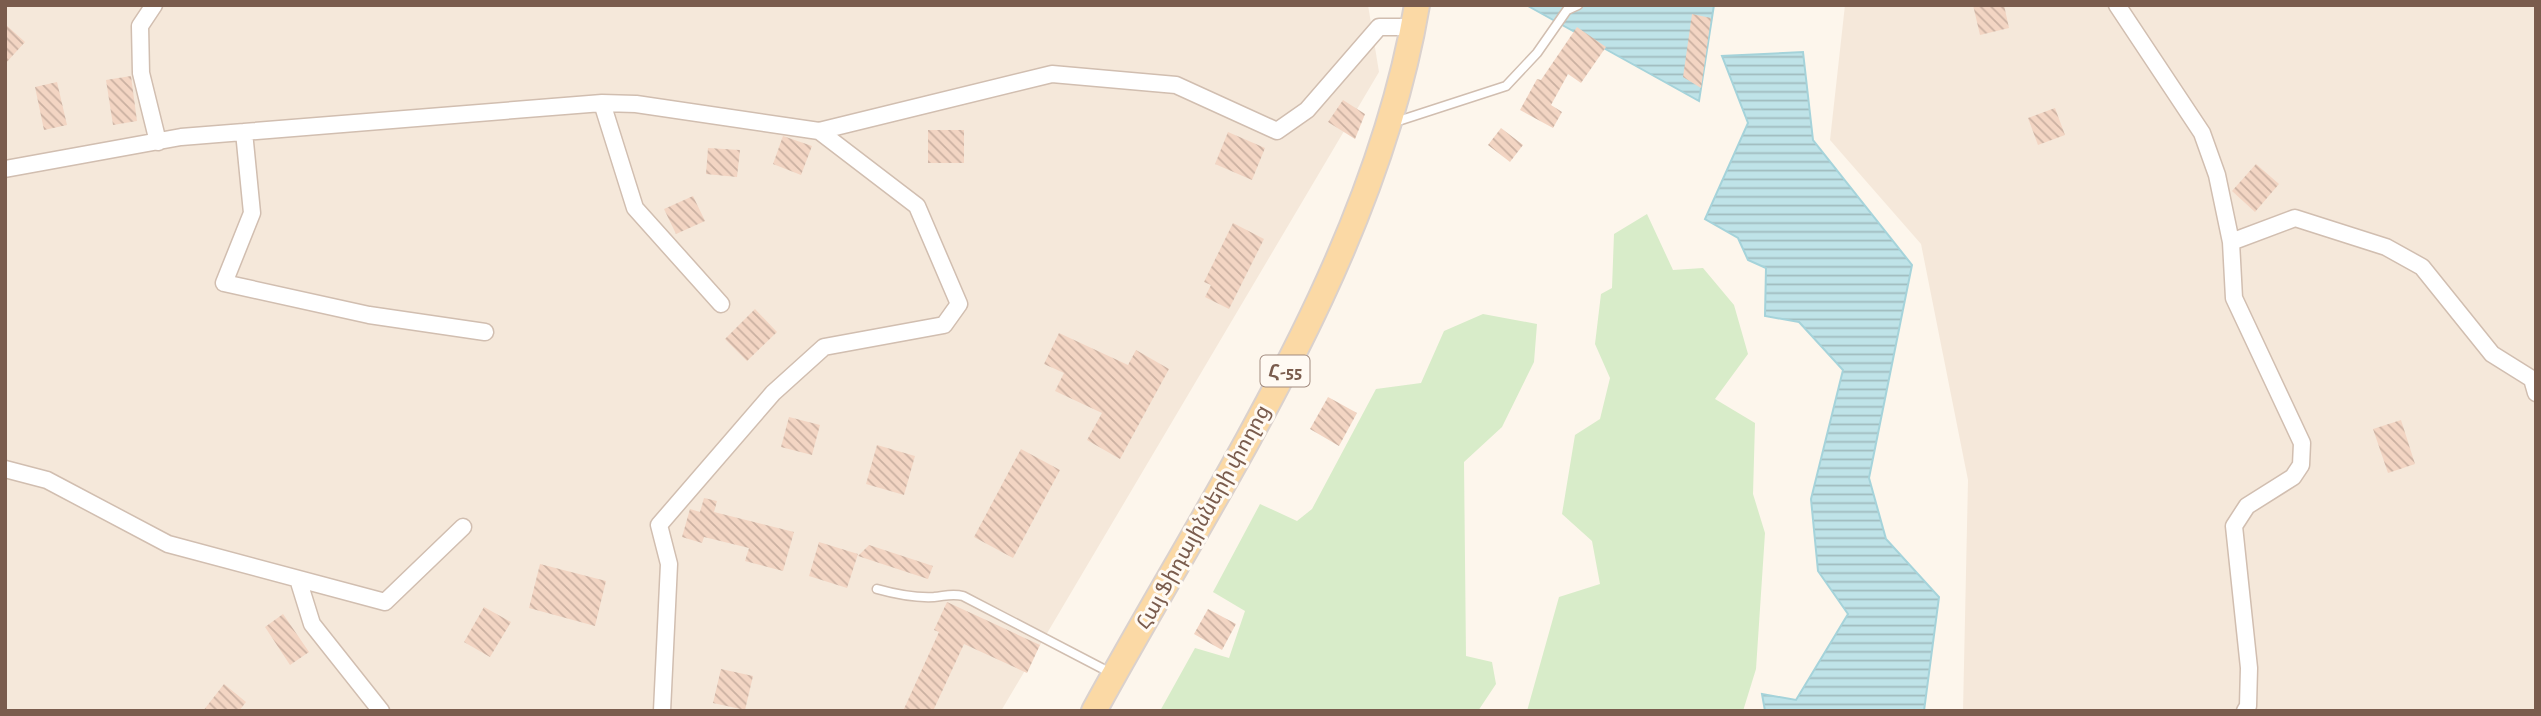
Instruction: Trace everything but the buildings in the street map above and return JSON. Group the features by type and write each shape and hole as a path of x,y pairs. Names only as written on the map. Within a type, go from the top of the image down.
{"main road":[{"name":"Հայ Ֆիդայինների փողոց","path":"1094,711 1293,358 1363,200 1407,60 1415,16"}],"street":[{"path":"154,5 140,26 141,72 158,142"},
{"path":"2117,5 2202,133 2217,174 2231,242 2234,298 2302,443 2301,465 2293,477 2247,506 2234,526 2249,668 2248,706 2245,711"},
{"path":"5,169 158,142 244,132 602,103 636,103 818,131 1052,74 1176,85 1277,131 1307,110 1379,27 1415,16"},
{"path":"602,103 635,208 722,304"},
{"path":"662,711 669,564 659,525 772,393 824,347 944,325 959,304 917,206 818,131"},
{"path":"244,132 252,213 224,283 369,315 485,332"},
{"path":"2231,242 2295,218 2386,247 2422,267 2492,354 2534,383"},
{"path":"5,469 47,480 168,544 385,602 463,527"},
{"path":"298,579 312,624 382,711"}],"lane":[{"path":"1389,123 1506,86 1537,53 1567,10 1578,5"},
{"path":"877,589 897,595 934,597 953,593 963,596 1114,674"}],"shaded area":[{"path":"5,5 1368,5 1379,72 1001,711 5,711"},
{"path":"1845,5 2536,5 2536,711 1963,711 1968,480 1921,244 1830,140"}],"green space":[{"path":"1647,214 1673,270 1703,268 1734,305 1748,354 1715,399 1755,423 1753,494 1765,533 1756,669 1743,711 1527,711 1559,597 1600,584 1592,541 1562,514 1575,435 1600,419 1610,378 1595,344 1601,294 1612,288 1614,234"},
{"path":"1483,314 1537,324 1534,362 1502,427 1464,462 1466,656 1492,662 1496,684 1478,711 1160,711 1195,648 1229,658 1245,611 1213,592 1260,504 1297,521 1312,509 1376,389 1421,383 1444,331"}],"water":[{"path":"1714,5 1699,101 1528,6"},
{"path":"1803,52 1813,140 1912,265 1869,478 1886,539 1939,597 1924,711 1765,711 1762,694 1796,700 1848,614 1818,571 1811,499 1843,370 1799,322 1765,316 1766,268 1748,260 1738,238 1705,219 1748,123 1722,56"}]}
